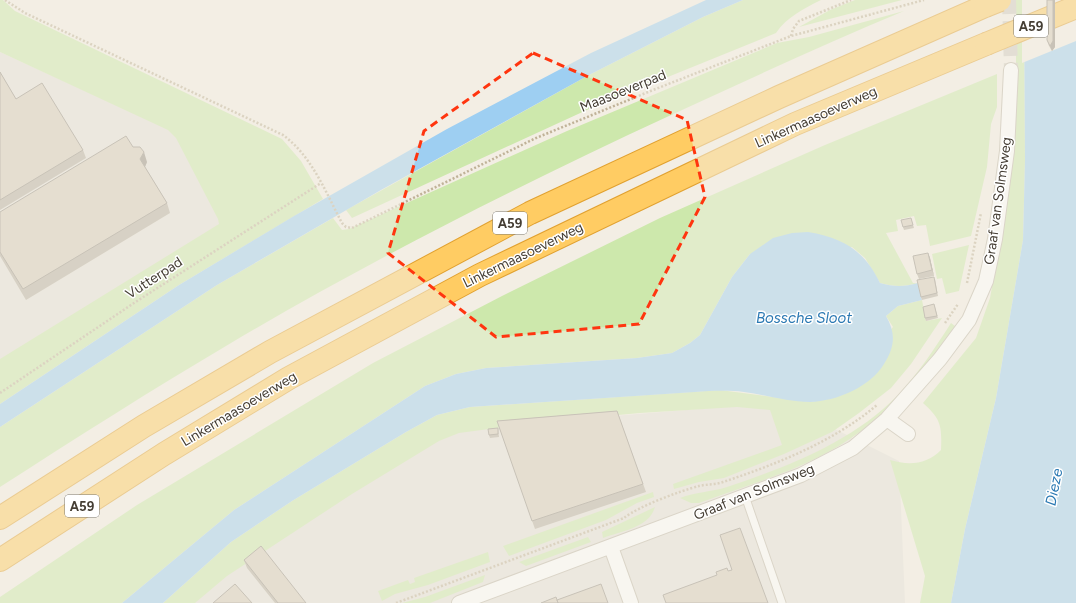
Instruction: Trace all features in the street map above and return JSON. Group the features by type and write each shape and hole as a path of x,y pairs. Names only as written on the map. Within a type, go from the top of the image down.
{"highway":[{"name":"A59","path":"0,518 144,426 270,352 530,213 779,97 993,3"},
{"name":"Linkermaasoeverweg","path":"0,560 164,454 289,378 480,275 795,124 1076,7"}],"street":[{"name":"Graaf van Solmsweg","path":"459,603 801,475 853,448 887,419 940,359 969,320 986,281 996,239 1007,151 1011,70"},
{"path":"887,419 908,434"},
{"path":"612,547 631,603"}],"lane":[{"path":"745,496 782,603"}],"path":[{"path":"5,0 25,12 283,135 295,144 321,183"},
{"path":"791,36 793,29 799,21 851,0"},
{"name":"Maasoeverpad","path":"321,183 342,223 346,227 352,228 536,138 791,36 924,0"},
{"name":"Vutterpad","path":"0,393 134,303 321,183"},
{"path":"966,285 983,206"},
{"path":"942,329 960,300"},
{"path":"396,603 624,518 633,510 700,486 721,483 800,453 861,418 878,404"}],"highlighted area":[{"path":"533,53 687,120 705,197 639,324 496,337 388,253 424,131"}],"shaded area":[{"path":"0,52 190,139 225,225 0,367"},
{"path":"781,402 899,461 905,603 180,603 444,430"}],"green space":[{"path":"0,0 3,0 15,11 282,139 301,161 323,199 179,285 0,404 0,359 219,224 218,219 176,138 168,130 0,52"},
{"path":"743,0 821,0 790,18 776,33 589,109 352,218 346,210 589,75 703,17"},
{"path":"855,0 902,0 799,27 830,10"},
{"path":"1016,0 1024,0 1025,160 1023,240 996,398 965,529 951,603 920,603 925,576 890,460 904,463 924,461 936,455 941,450 939,424 934,414 923,403 976,338 990,298 1003,226 1016,67"},
{"path":"904,11 786,62 613,142 502,196 393,252 284,312 202,360 0,487 0,427 217,285 333,218 342,230 349,229 567,131 777,43 809,37"},
{"path":"997,74 997,107 991,124 987,167 971,236 930,246 926,225 917,226 914,216 896,220 898,231 886,233 913,283 918,283 899,286 880,283 865,258 852,247 750,254 732,277 700,335 690,343 672,353 637,358 486,368 456,374 425,386 234,510 122,603 0,603 0,597 137,505 373,363 502,296 660,218 825,145"},
{"path":"969,245 959,291 946,294 942,278 937,279 932,254"},
{"path":"922,300 926,321 942,318 911,364 891,388 832,432 784,454 724,478 699,482 674,489 673,484 782,445 770,410 737,407 640,413 543,422 459,433 439,441 352,494 227,576 195,603 163,603 231,542 292,501 437,415 470,407 720,390 811,402 832,398 893,327 886,316 898,306"},
{"path":"951,323 955,326 928,365 912,384 879,417 840,445 805,464 760,482 699,503 691,503 680,498 691,494 727,487 773,471 818,451 860,427 905,388 926,361"},
{"path":"653,492 654,497 637,503 606,520 509,556 503,546"},
{"path":"655,507 652,514 641,524 626,531 603,538 602,532"},
{"path":"588,537 591,542 526,566 519,562"},
{"path":"488,552 490,562 428,585 395,594 382,601 378,591 408,580 410,584 415,582 414,578"},
{"path":"485,575 483,582 430,603 402,603 425,597"}],"water":[{"path":"706,0 743,0 703,17 589,75 381,190 217,285 0,427 0,404 179,285 294,216 447,129 591,53"},
{"name":"Dieze","path":"1024,0 1076,0 1076,603 951,603 965,529 996,398 1023,240 1025,160"},
{"name":"Bossche Sloot","path":"808,232 832,238 851,247 867,262 880,283 899,286 918,283 922,300 898,306 886,316 893,334 892,346 888,358 878,372 862,386 842,396 810,402 785,400 744,392 713,391 470,407 437,415 292,501 231,542 163,603 122,603 234,510 425,386 456,374 486,368 637,358 672,353 690,343 700,335 732,277 750,254 773,238 792,233"}],"pier":[{"path":"1022,0 1076,0 1076,41 1022,63"}],"building":[{"path":"1047,0 1053,0 1053,41 1050,46 1047,40"},
{"path":"0,72 16,99 42,83 83,150 0,200"},
{"path":"126,136 133,147 140,147 144,152 140,159 167,203 23,289 0,252 0,212"},
{"path":"911,218 913,225 903,227 901,220"},
{"path":"928,253 932,270 917,274 913,256"},
{"path":"934,277 937,293 921,297 917,280"},
{"path":"934,304 937,316 925,318 923,307"},
{"path":"617,411 643,484 532,521 497,421"},
{"path":"498,428 498,434 489,435 488,429"},
{"path":"740,528 768,603 666,603 663,595 717,575 716,572 727,568 728,571 732,570 720,535"},
{"path":"261,546 306,603 278,603 244,560"},
{"path":"235,584 252,603 213,603"},
{"path":"601,584 608,603 558,603 557,600"},
{"path":"556,597 558,603 541,603"}],"tunnel":[{"path":"1009,0 1011,70"}]}
